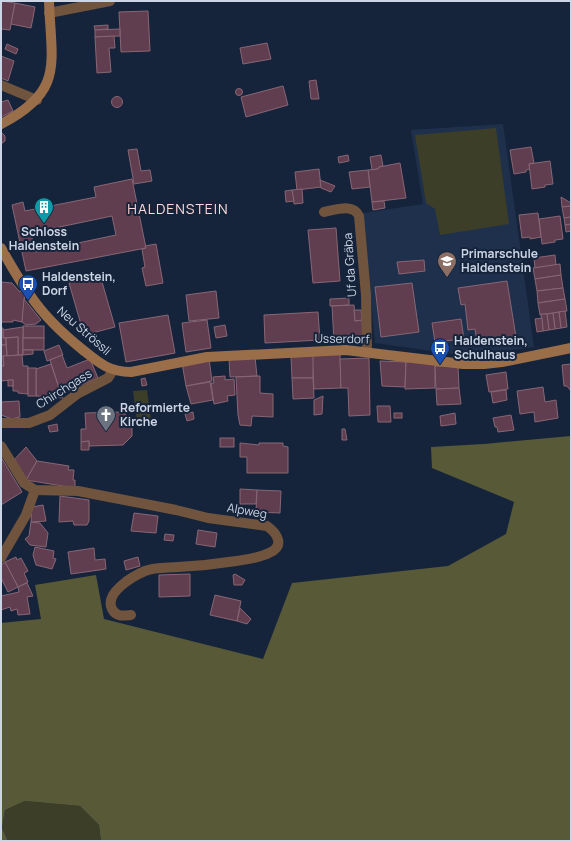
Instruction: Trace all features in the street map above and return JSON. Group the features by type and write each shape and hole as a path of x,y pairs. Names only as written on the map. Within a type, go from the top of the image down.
{"street":[{"path":"1,124 27,109 37,100 44,90 51,67 49,1"},
{"path":"49,12 110,1"},
{"path":"1,85 37,100"},
{"name":"Uf da Gräba","path":"324,212 352,208 359,216 366,295 367,352"},
{"name":"Neu Strössli","path":"1,248 30,296 49,319 66,337 102,365 113,370"},
{"name":"Usserdorf","path":"113,370 120,372 131,372 207,357 346,350 463,364 484,364 525,358 571,348"},
{"name":"Chirchgass","path":"1,423 30,423 50,415 78,394 108,378 113,370"},
{"path":"1,446 24,483 35,490 26,514 1,558"},
{"name":"Alpweg","path":"35,490 78,491 176,510 208,518 267,526 277,535 279,542 276,548 268,554 216,564 154,569 142,572 121,586 110,602 115,614 123,616 131,615"}],"shaded area":[{"name":"Primarschule Haldenstein","path":"503,124 534,347 473,355 460,355 375,343 363,213 423,204 411,130"}],"green space":[{"path":"496,128 509,224 440,235 435,209 426,203 415,135"},
{"path":"147,390 151,421 137,422 133,391"},
{"path":"571,436 571,841 101,841 99,825 80,806 25,801 5,810 2,828 8,841 1,841 1,623 41,619 35,585 96,575 104,619 263,659 292,583 448,566 506,534 514,502 432,468 431,447"},
{"path":"25,801 80,806 99,825 101,841 8,841 2,828 5,810"}],"building":[{"path":"1,1 15,3 10,30 1,29"},
{"path":"15,3 35,7 31,28 11,24"},
{"path":"148,11 150,51 121,52 119,12"},
{"path":"108,25 108,29 95,30 94,26"},
{"path":"120,29 120,36 95,37 95,30"},
{"path":"114,36 115,48 109,48 111,72 97,73 95,37"},
{"path":"267,43 271,59 243,64 240,48"},
{"path":"7,44 18,49 16,54 5,49"},
{"path":"1,56 14,61 8,81 1,78"},
{"path":"316,80 319,99 311,99 309,81"},
{"path":"283,86 288,105 246,117 241,97"},
{"path":"239,88 242,89 242,95 239,96 236,95 235,92 236,89"},
{"path":"115,97 119,97 121,98 121,106 115,107 112,104 112,100"},
{"path":"8,100 13,111 1,117 1,102"},
{"path":"1,132 5,136 5,141 1,144"},
{"path":"531,147 534,163 529,164 530,169 526,170 526,172 514,174 510,150"},
{"path":"137,149 141,171 150,170 152,181 134,184 128,150"},
{"path":"348,155 349,161 339,163 338,157"},
{"path":"381,155 383,166 372,170 370,157"},
{"path":"550,161 553,184 532,189 529,164"},
{"path":"400,163 406,198 372,202 368,170"},
{"path":"319,169 321,187 297,190 295,172"},
{"path":"368,170 370,187 352,189 349,172"},
{"name":"Schloss Haldenstein","path":"132,179 146,248 26,271 12,205 23,202 25,211 96,197 94,187","holes":["112,216 116,235 35,252 31,233"]},
{"path":"320,180 335,186 331,192 321,188"},
{"path":"302,189 303,203 294,204 292,190"},
{"path":"292,190 294,201 286,202 285,191"},
{"path":"561,197 571,203 571,206 562,207"},
{"path":"384,201 385,208 373,210 372,202"},
{"path":"571,206 571,217 564,218 562,207"},
{"path":"538,213 541,237 530,239 530,237 522,238 519,215"},
{"path":"560,216 563,239 542,244 539,219"},
{"path":"571,217 571,224 565,225 564,218"},
{"path":"571,224 571,231 566,232 565,225"},
{"path":"336,228 340,281 313,283 308,230"},
{"path":"156,244 163,283 146,286 142,268 145,267 142,249 146,248 145,246"},
{"path":"555,255 556,265 535,268 534,258"},
{"path":"424,260 425,271 399,274 397,262"},
{"path":"560,264 561,275 535,279 533,268"},
{"path":"100,275 115,327 84,335 69,283"},
{"path":"561,275 563,288 537,291 535,279"},
{"path":"507,281 516,337 477,342 475,329 468,330 465,304 461,305 458,288"},
{"path":"1,282 12,283 19,291 25,293 22,322 13,320 13,322 1,322"},
{"path":"412,283 419,332 381,337 375,287"},
{"path":"563,288 565,299 538,303 537,291"},
{"path":"216,291 219,318 189,321 186,295"},
{"path":"349,298 349,305 330,306 330,299"},
{"path":"24,299 41,320 36,324 26,325 22,322"},
{"path":"565,299 567,311 540,315 538,303"},
{"path":"354,305 355,321 362,320 363,339 334,341 332,306"},
{"path":"354,310 361,310 362,320 355,321"},
{"path":"565,311 567,327 561,328 559,312"},
{"path":"318,312 320,340 265,343 264,315"},
{"path":"559,312 561,328 555,329 553,313"},
{"path":"553,313 555,329 549,330 547,314"},
{"path":"541,314 547,314 549,330 543,331"},
{"path":"168,315 175,353 126,362 119,323"},
{"path":"542,318 543,331 537,332 535,319"},
{"path":"461,319 464,339 435,342 432,323"},
{"path":"207,320 211,348 186,352 182,323"},
{"path":"225,325 227,336 216,338 214,327"},
{"path":"23,326 44,326 44,338 23,338"},
{"path":"23,327 23,355 18,355 18,337 3,338 3,330"},
{"path":"1,328 3,328 3,338 6,338 6,345 1,345"},
{"path":"18,337 18,355 7,356 6,338"},
{"path":"23,338 44,338 44,350 23,350"},
{"path":"1,345 6,345 7,356 3,356 4,366 1,366"},
{"path":"59,345 63,355 47,361 44,351"},
{"path":"23,350 33,350 33,354 23,355"},
{"path":"340,353 341,388 314,389 312,354"},
{"path":"22,355 23,366 28,366 28,394 13,391 13,380 1,381 1,366 4,366 3,356"},
{"path":"62,355 67,368 90,359 98,378 61,394 50,360"},
{"path":"313,356 313,378 292,378 291,357"},
{"path":"255,357 257,376 230,377 229,358"},
{"path":"369,358 370,415 349,416 348,388 341,388 340,359"},
{"path":"209,359 212,381 186,386 182,363"},
{"path":"380,361 406,362 405,387 382,386"},
{"path":"435,361 435,388 405,389 406,362"},
{"path":"51,364 63,398 36,396 36,369"},
{"path":"571,364 571,391 567,386 564,386 562,365"},
{"path":"435,366 458,366 459,388 436,389"},
{"path":"28,368 36,368 36,396 28,396"},
{"path":"506,372 508,389 489,392 486,375"},
{"path":"225,376 225,380 234,379 235,395 227,396 228,401 214,404 211,383 214,383 213,377"},
{"path":"260,376 260,393 273,394 273,417 252,416 251,426 240,425 236,377"},
{"path":"145,378 147,385 142,386 141,379"},
{"path":"292,378 313,378 314,398 293,399"},
{"path":"8,380 13,380 13,386 8,386"},
{"path":"210,382 213,400 191,404 186,386"},
{"path":"543,387 545,402 556,400 558,418 535,422 534,412 520,414 517,391"},
{"path":"459,388 461,404 437,405 436,389"},
{"path":"506,390 507,400 493,403 491,392"},
{"path":"323,396 322,414 314,415 314,400"},
{"path":"19,401 20,417 12,419 1,415 1,402"},
{"path":"377,406 390,406 391,422 378,422"},
{"name":"Reformierte Kirche","path":"123,412 132,422 132,436 123,445 89,446 89,441 81,442 81,429 86,429 85,413"},
{"path":"193,412 194,419 187,421 185,414"},
{"path":"394,413 402,413 402,418 394,418"},
{"path":"455,413 456,424 441,426 440,416"},
{"path":"511,415 514,430 498,432 493,418"},
{"path":"57,424 58,431 50,432 48,426"},
{"path":"342,429 345,429 347,440 342,440"},
{"path":"220,438 234,438 234,447 220,447"},
{"path":"89,441 89,450 81,450 81,442"},
{"path":"240,443 259,445 259,443 283,443 283,446 288,447 288,473 247,473 247,457 240,457"},
{"path":"26,447 37,461 26,480 14,460"},
{"path":"1,457 22,492 1,505"},
{"path":"37,461 69,466 68,470 74,470 73,480 75,480 75,488 26,480"},
{"path":"240,489 257,490 256,504 240,504"},
{"path":"257,490 281,491 280,513 256,512"},
{"path":"60,496 89,500 89,521 87,525 74,525 73,521 59,522"},
{"path":"43,505 46,521 31,522 32,507"},
{"path":"134,513 158,516 156,533 131,531"},
{"path":"31,522 40,523 48,533 46,547 30,545 25,539 29,536"},
{"path":"198,530 217,533 215,547 196,544"},
{"path":"165,534 174,535 173,541 164,540"},
{"path":"35,547 54,551 53,558 56,559 52,569 36,565 33,555"},
{"path":"94,548 95,560 105,559 106,569 71,574 68,552"},
{"path":"16,557 17,560 21,558 28,571 24,573 28,582 18,587 5,562"},
{"path":"138,557 140,566 126,570 124,561"},
{"path":"5,562 18,587 8,592 1,578 1,565"},
{"path":"190,574 190,596 159,597 159,575"},
{"path":"235,574 245,580 242,585 234,585 233,575"},
{"path":"27,583 33,596 27,597 30,614 18,615 17,609 11,611 10,607 1,610 1,596 19,592 18,587"},
{"path":"215,595 241,601 237,621 210,615"},
{"path":"240,608 251,619 247,624 237,621"}],"place":[{"name":"Schloss Haldenstein","path":"44,224"},
{"name":"Primarschule Haldenstein","path":"447,278"},
{"name":"Haldenstein, Dorf","path":"28,301"},
{"name":"Haldenstein, Schulhaus","path":"440,365"},
{"name":"Reformierte Kirche","path":"106,432"}],"district":[{"name":"HALDENSTEIN","path":"178,209"}]}
